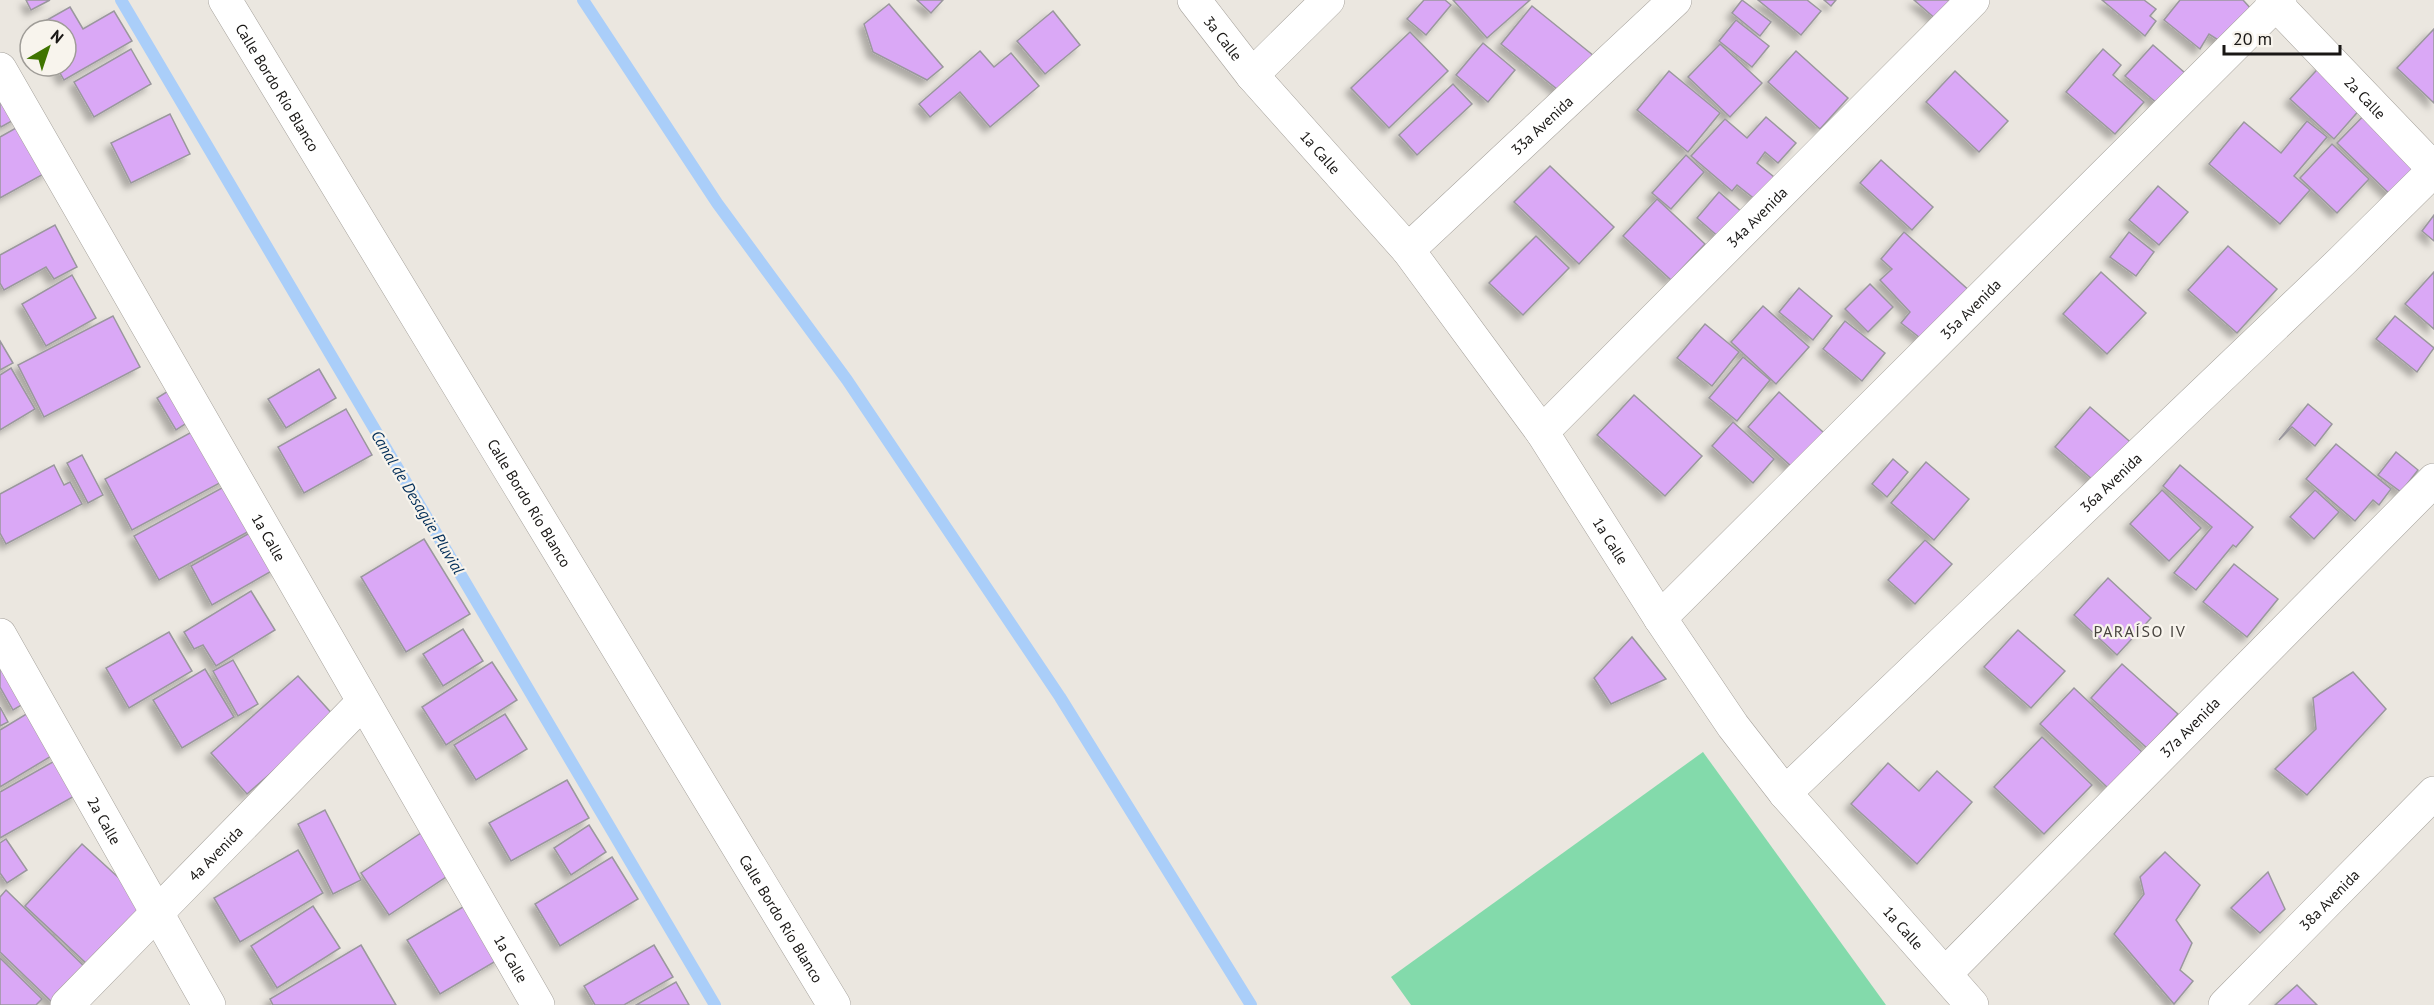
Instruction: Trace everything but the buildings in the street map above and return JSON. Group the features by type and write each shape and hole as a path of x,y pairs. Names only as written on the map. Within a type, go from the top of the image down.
{"street":[{"name":"Calle Bordo Río Blanco","path":"225,0 834,1005"},
{"name":"3a Calle","path":"1194,0 1252,75"},
{"path":"1252,75 1328,0"},
{"name":"33a Avenida","path":"1408,250 1675,0"},
{"name":"34a Avenida","path":"1542,432 1973,0"},
{"name":"2a Calle","path":"2276,1 2434,170"},
{"name":"35a Avenida","path":"1660,618 2276,1"},
{"name":"1a Calle","path":"0,69 538,1005"},
{"name":"1a Calle","path":"1252,75 1408,250 1542,432 1660,618 1733,726 1785,793 1972,1005"},
{"name":"36a Avenida","path":"1785,793 2342,261 2434,170"},
{"name":"37a Avenida","path":"1946,973 2434,480"},
{"name":"2a Calle","path":"0,635 209,1005"},
{"name":"4a Avenida","path":"67,1005 363,702"},
{"name":"38a Avenida","path":"2225,1005 2434,793"}],"green space":[{"path":"1703,752 1886,1005 1411,1005 1391,977"}],"waterway":[{"name":"Canal de Desagüe Pluvial","path":"121,0 715,1005"},
{"path":"583,0 717,203 847,380 1060,697 1251,1005"}],"district":[{"name":"PARAÍSO IV","path":"2140,631"}]}
